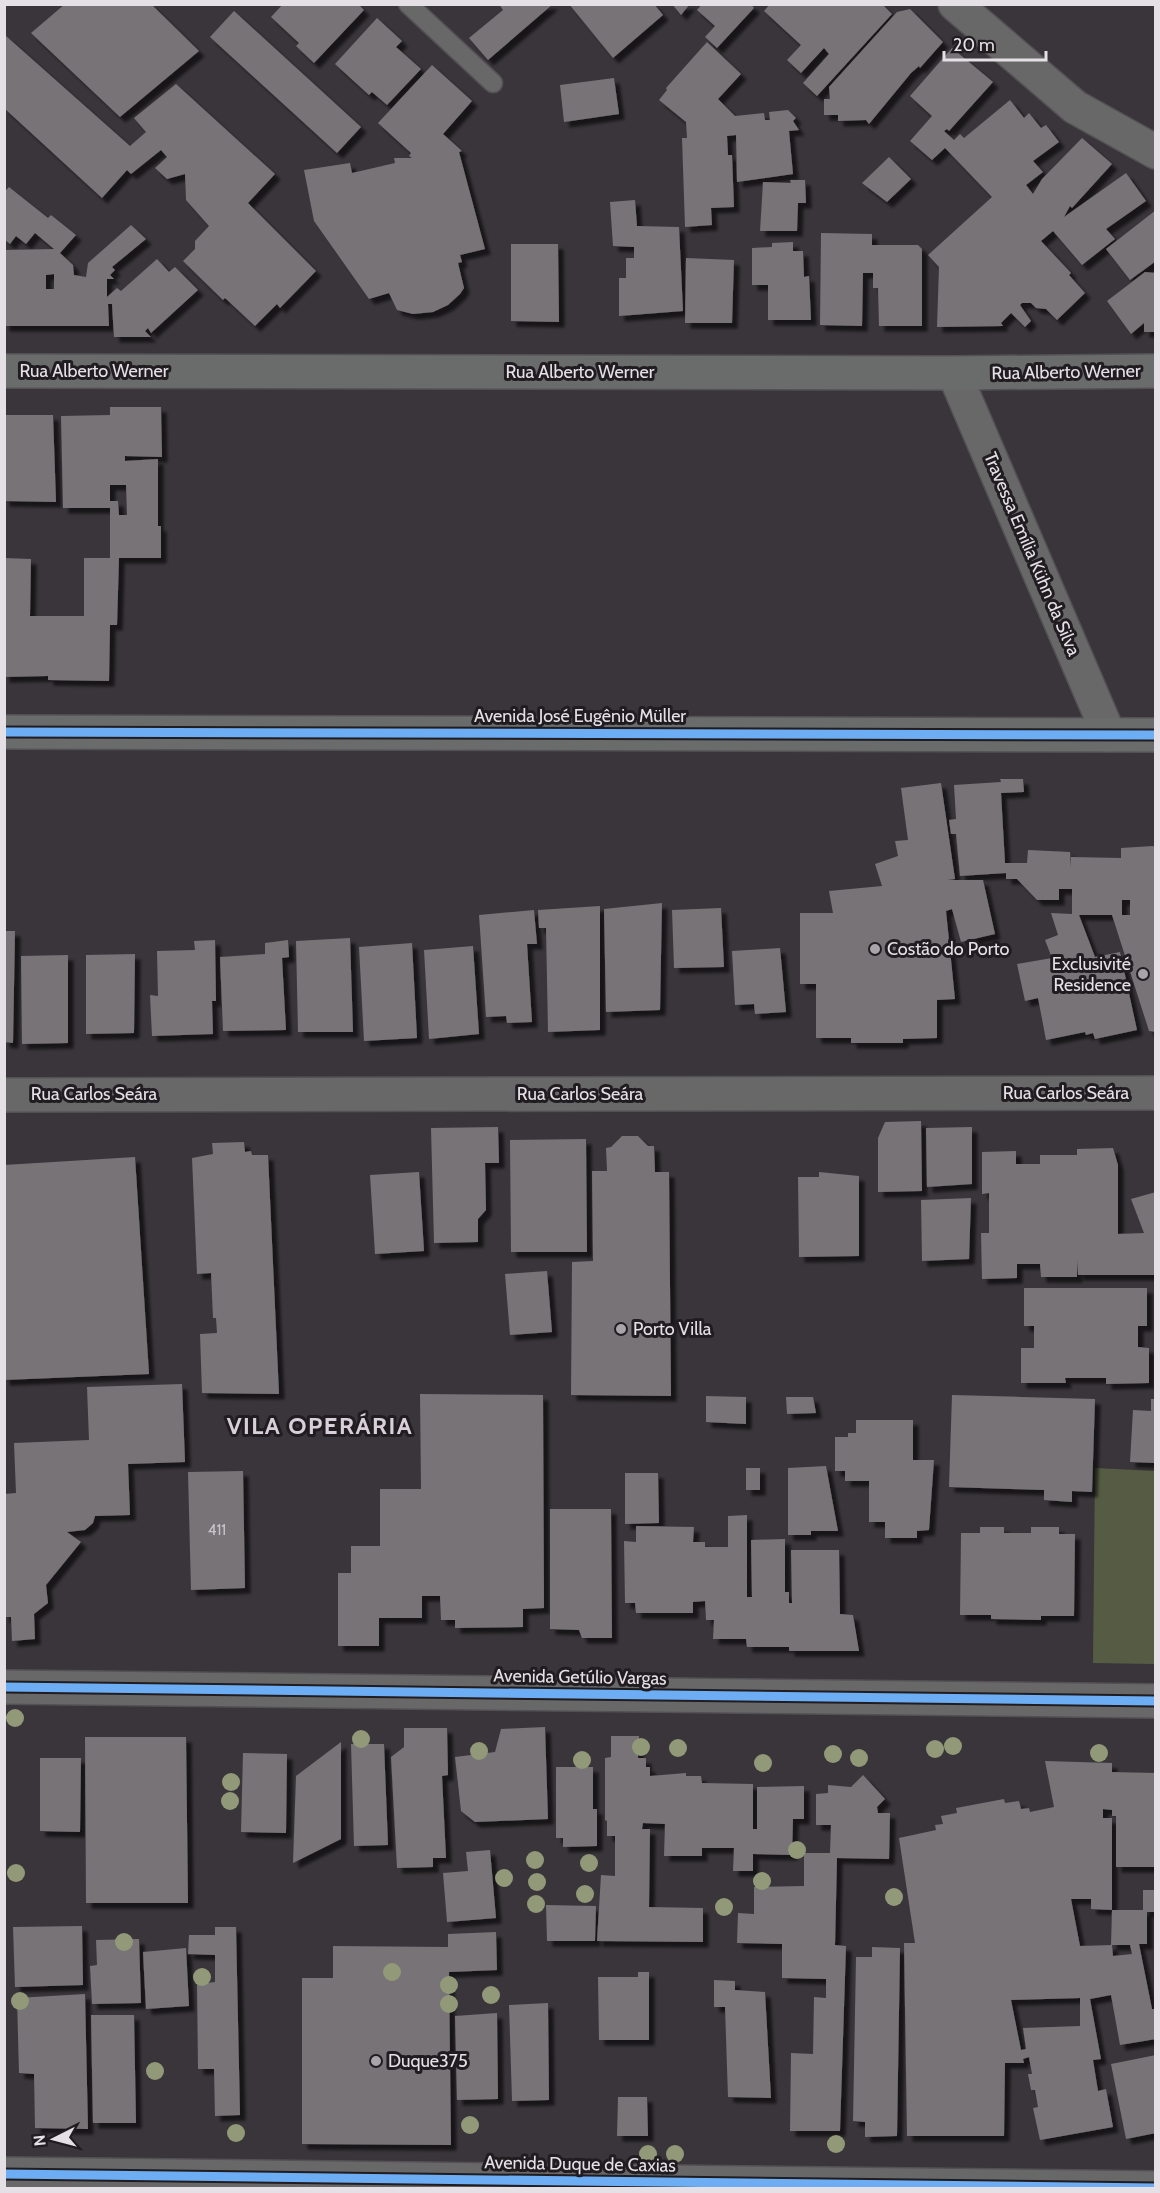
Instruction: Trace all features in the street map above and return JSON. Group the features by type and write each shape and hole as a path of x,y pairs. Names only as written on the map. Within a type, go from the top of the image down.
{"main road":[{"name":"Rua Alberto Werner","path":"4,371 954,373 1155,371"},
{"name":"Avenida José Eugênio Müller","path":"4,732 1155,735"}],"street":[{"path":"955,4 1075,107 1152,144"},
{"name":"Travessa Emília Kühn da Silva","path":"954,373 1109,735"},
{"name":"Rua Carlos Seára","path":"4,1095 1155,1093"},
{"name":"Avenida Getúlio Vargas","path":"4,1687 1155,1701"},
{"name":"Avenida Duque de Caxias","path":"4,2174 1155,2188"}],"lane":[{"path":"408,4 493,83"}],"green space":[{"path":"1095,1468 1155,1471 1155,1664 1093,1663"}],"building":[{"path":"65,4 151,4 199,51 120,117 31,33"},
{"path":"283,4 358,4 364,10 314,63 296,46 299,43 271,17"},
{"path":"499,4 553,4 488,60 469,38 503,10"},
{"path":"569,4 654,4 663,15 613,58"},
{"path":"672,4 690,4 681,15"},
{"path":"702,4 751,4 754,8 717,48 705,37 715,26 697,10"},
{"path":"770,4 882,4 892,14 817,96 803,83 829,54 824,48 801,73 787,60 801,45 764,11"},
{"path":"910,9 943,42 920,68 919,66 911,73 869,124 866,120 838,121 838,115 824,115 824,99 830,99 829,87 897,12"},
{"path":"234,11 361,127 337,153 210,37"},
{"path":"377,18 402,41 396,47 421,69 387,105 372,92 369,95 335,64"},
{"path":"6,36 130,146 146,132 134,118 176,84 275,174 248,203 316,271 280,308 277,304 255,326 225,298 223,300 183,261 195,249 195,241 209,226 186,200 185,174 167,179 155,168 167,157 161,150 131,174 127,170 102,198 4,108"},
{"path":"707,42 741,74 718,99 735,116 764,113 765,120 770,120 769,112 788,110 796,118 793,121 799,130 789,131 793,174 737,182 736,135 727,136 728,155 732,155 734,207 711,208 712,225 685,227 682,138 687,138 686,122 659,100 667,90 666,88"},
{"path":"952,48 993,82 949,131 947,129 944,131 954,140 960,134 964,138 1010,100 1024,118 1029,113 1041,128 1046,125 1059,142 1033,161 1043,172 1026,185 1033,194 1042,179 1082,138 1112,164 1072,208 1070,206 1064,217 1126,173 1146,201 1106,229 1115,239 1082,265 1053,231 1041,241 1071,273 1069,275 1085,293 1057,320 1046,309 1036,308 1031,303 1022,303 1020,305 1031,321 1025,327 1011,313 1001,323 1003,326 937,327 939,267 928,255 992,197 945,148 932,160 910,141 932,116 910,96"},
{"path":"432,65 472,101 443,134 462,151 459,152 485,249 460,255 462,262 458,263 464,288 448,305 433,312 413,314 397,310 389,293 369,299 314,221 304,170 350,163 352,173 395,163 394,158 412,158 409,156 411,153 378,123"},
{"path":"614,78 619,114 564,122 560,85"},
{"path":"889,157 911,179 887,202 862,183"},
{"path":"790,180 805,180 806,203 798,203 797,231 760,231 763,182 791,183"},
{"path":"9,187 48,218 51,215 76,235 60,253 73,265 74,275 86,277 88,263 131,225 146,239 112,267 115,270 110,275 114,279 107,279 107,297 117,288 121,291 157,259 169,272 175,267 198,290 151,333 148,328 145,331 151,337 114,337 112,304 108,304 109,326 4,326 4,250 54,249 35,233 26,244 16,236 10,244 4,239 4,192","holes":["54,274 54,289 46,289 46,275"]},
{"path":"635,200 637,226 679,227 683,311 619,316 619,278 626,278 626,258 634,258 634,247 613,246 610,202"},
{"path":"1156,210 1156,261 1130,280 1106,249"},
{"path":"821,233 872,234 872,245 918,245 922,249 922,326 879,326 878,288 873,288 873,273 863,273 862,326 820,325"},
{"path":"793,242 793,251 803,251 804,277 809,276 811,320 768,320 768,285 752,285 752,248 772,247 772,243"},
{"path":"511,244 558,244 559,322 511,321"},
{"path":"686,258 734,260 732,323 685,323"},
{"path":"1145,272 1156,273 1156,332 1144,332 1144,323 1131,334 1107,301"},
{"path":"110,407 161,407 162,457 125,456 125,461 158,459 158,526 161,526 161,558 119,558 117,625 110,625 109,681 48,680 48,676 4,677 4,558 31,559 30,616 84,616 84,558 110,558 110,508 63,508 61,416 110,415","holes":["110,485 126,485 127,515 119,515 118,501 110,501"]},
{"path":"4,415 53,415 56,502 4,501"},
{"path":"1000,779 1023,779 1024,792 1001,793 1005,863 1027,863 1028,850 1070,852 1071,868 1071,857 1121,858 1121,848 1153,846 1156,848 1156,1032 1149,1031 1112,915 1079,915 1095,957 1120,952 1137,1030 1095,1039 1093,1033 1086,1035 1085,1032 1046,1040 1038,998 1025,1001 1017,964 1052,958 1045,940 1058,935 1051,913 1072,914 1072,889 1059,889 1059,900 1037,900 1017,879 1006,879 1006,873 960,876 956,834 951,834 949,820 956,819 954,785 1001,782","holes":["1122,900 1130,900 1130,915 1122,915"]},
{"name":"Costão do Porto","path":"941,783 955,879 947,880 983,880 995,934 961,942 952,909 946,911 955,999 937,1000 937,1038 903,1039 903,1043 851,1043 851,1038 816,1038 816,984 800,984 800,913 833,913 829,891 882,886 875,864 898,856 895,841 908,840 901,788"},
{"path":"662,903 660,1010 606,1012 604,909"},
{"path":"600,906 600,1030 548,1032 546,928 539,928 538,910"},
{"path":"721,908 724,967 674,968 672,910"},
{"path":"534,910 537,944 527,944 532,1022 507,1023 506,1016 486,1017 479,915"},
{"path":"4,931 15,931 13,1043 4,1042"},
{"path":"350,938 353,1032 298,1032 296,941"},
{"path":"215,940 216,1001 212,1001 213,1034 152,1036 150,995 158,996 157,951 195,950 194,941"},
{"path":"288,940 289,957 282,958 286,1030 223,1031 220,957 265,954 265,943"},
{"path":"412,943 417,1038 364,1041 359,947"},
{"path":"473,946 479,1034 429,1039 424,950"},
{"path":"780,948 786,1012 755,1014 754,1004 735,1005 732,951"},
{"path":"135,954 134,1033 86,1034 86,955"},
{"path":"68,955 68,1043 22,1044 21,956"},
{"path":"921,1121 922,1191 878,1192 878,1138 885,1122"},
{"path":"498,1127 499,1163 485,1163 486,1210 478,1219 478,1242 434,1243 431,1128"},
{"path":"972,1127 972,1184 927,1187 926,1128"},
{"name":"Porto Villa","path":"622,1136 638,1136 648,1146 654,1146 655,1172 669,1172 671,1396 571,1395 572,1262 593,1261 592,1171 607,1171 606,1148 611,1147"},
{"path":"586,1139 587,1252 511,1252 510,1140"},
{"path":"244,1142 245,1152 251,1151 252,1155 268,1155 279,1394 202,1393 200,1334 217,1333 216,1318 213,1318 211,1273 197,1274 192,1158 213,1154 212,1143"},
{"path":"1113,1148 1118,1165 1118,1234 1144,1233 1131,1199 1156,1192 1156,1275 1078,1275 1077,1260 1077,1277 1041,1277 1040,1264 1017,1264 1017,1278 982,1279 981,1233 989,1233 989,1193 982,1194 982,1152 1016,1151 1016,1164 1040,1164 1040,1155 1077,1155 1077,1149"},
{"path":"135,1157 149,1374 4,1380 4,1165"},
{"path":"419,1172 424,1251 375,1254 370,1175"},
{"path":"819,1172 859,1176 859,1256 799,1257 798,1177 819,1177"},
{"path":"971,1198 969,1259 922,1261 921,1200"},
{"path":"547,1271 552,1332 510,1335 505,1274"},
{"path":"1024,1288 1147,1288 1147,1326 1138,1326 1138,1347 1149,1348 1149,1383 1106,1384 1106,1378 1065,1378 1066,1383 1021,1383 1021,1348 1034,1348 1034,1326 1024,1326"},
{"path":"182,1384 185,1462 128,1464 130,1515 95,1516 93,1523 85,1530 67,1532 81,1542 46,1585 48,1603 34,1614 35,1639 12,1641 11,1617 4,1617 4,1494 16,1493 14,1443 89,1440 87,1387"},
{"path":"420,1394 543,1395 544,1608 523,1609 523,1627 455,1628 455,1620 441,1620 440,1596 422,1596 422,1618 379,1618 379,1646 338,1646 338,1573 351,1573 351,1546 380,1546 380,1489 421,1489"},
{"path":"952,1395 1095,1399 1092,1492 1072,1491 1072,1502 1044,1500 1044,1490 949,1487"},
{"path":"706,1396 746,1397 746,1424 706,1422"},
{"path":"786,1397 813,1397 816,1413 787,1414"},
{"path":"1151,1399 1156,1399 1156,1463 1130,1462 1133,1410 1151,1411"},
{"path":"856,1420 913,1420 913,1460 934,1460 929,1530 917,1531 917,1538 885,1538 885,1522 869,1522 869,1481 845,1481 845,1471 835,1471 835,1437 848,1437 848,1433 856,1433"},
{"path":"826,1466 838,1531 811,1531 811,1535 788,1535 788,1468"},
{"path":"746,1468 760,1468 760,1490 746,1490"},
{"path":"243,1471 245,1588 191,1590 188,1472"},
{"path":"625,1473 658,1473 659,1523 625,1524"},
{"path":"550,1509 611,1509 612,1638 582,1638 579,1630 550,1629"},
{"path":"747,1515 747,1597 752,1597 751,1540 785,1539 785,1592 789,1592 789,1603 792,1603 791,1550 839,1550 840,1614 853,1615 859,1651 789,1651 789,1647 747,1647 746,1639 713,1639 714,1620 706,1620 705,1601 693,1602 693,1613 636,1613 635,1603 625,1603 624,1541 636,1542 636,1526 694,1527 693,1542 705,1542 705,1547 728,1547 728,1516"},
{"path":"980,1527 1004,1527 1004,1533 1031,1533 1031,1527 1059,1527 1059,1534 1075,1534 1074,1616 1041,1616 1041,1620 991,1619 991,1615 960,1615 961,1533 980,1533"},
{"path":"545,1727 548,1819 475,1822 461,1811 455,1757 495,1752 501,1729"},
{"path":"404,1728 447,1728 448,1775 442,1776 446,1858 433,1858 433,1867 397,1868 391,1757 404,1747"},
{"path":"611,1736 639,1736 638,1758 646,1758 646,1767 650,1767 650,1776 686,1773 686,1776 701,1776 702,1783 753,1784 753,1829 757,1829 757,1787 804,1786 804,1819 793,1819 792,1855 753,1854 753,1871 733,1871 734,1848 702,1848 702,1856 664,1856 665,1824 643,1823 642,1829 650,1829 649,1907 703,1908 703,1942 597,1941 601,1875 615,1876 615,1836 607,1836 607,1821 605,1820 605,1758 611,1757"},
{"path":"85,1737 186,1737 188,1903 86,1903"},
{"path":"341,1742 341,1839 293,1863 296,1776"},
{"path":"351,1744 384,1744 388,1845 354,1846"},
{"path":"243,1753 287,1754 286,1833 241,1832"},
{"path":"40,1758 81,1758 80,1832 40,1831"},
{"path":"1045,1761 1112,1763 1112,1772 1156,1773 1156,1867 1116,1867 1116,1816 1112,1816 1112,1810 1103,1809 1103,1818 1112,1818 1112,1910 1143,1910 1143,1890 1156,1890 1156,1912 1147,1912 1147,1944 1139,1944 1152,2009 1156,2009 1156,2039 1120,2045 1111,1995 1090,1999 1101,2059 1093,2060 1098,2091 1106,2089 1113,2127 1040,2140 1033,2108 1038,2107 1035,2090 1031,2090 1028,2074 1032,2074 1029,2057 1023,2059 1024,2063 1005,2063 1004,2136 907,2136 904,1943 915,1943 899,1838 936,1830 935,1825 943,1824 941,1816 957,1813 956,1808 1004,1799 1005,1803 1019,1801 1021,1809 1029,1808 1030,1812 1054,1807","holes":["1071,1899 1091,1899 1091,1909 1112,1910 1111,1945 1080,1946","1112,1945 1130,1945 1132,1954 1113,1956","1080,1998 1080,2026 1023,2028 1026,2049 1021,2050 1011,2000"]},
{"path":"556,1767 593,1767 593,1809 597,1809 597,1846 563,1847 563,1838 556,1838"},
{"path":"863,1775 885,1799 877,1807 878,1813 890,1813 889,1859 837,1858 835,1945 846,1946 840,2131 790,2131 791,2053 813,2054 814,1997 826,1998 826,1979 782,1978 782,1944 737,1943 738,1913 754,1914 754,1887 804,1886 804,1853 830,1853 831,1825 816,1825 816,1794 828,1793 828,1785 851,1787"},
{"path":"490,1850 496,1918 447,1922 443,1873 468,1871 466,1852"},
{"path":"546,1905 596,1906 595,1941 547,1941"},
{"path":"82,1926 83,1985 15,1987 13,1927"},
{"path":"215,1927 236,1927 240,2115 215,2116 214,2069 198,2069 197,1984 215,1982 215,1955 188,1954 189,1935 215,1935"},
{"name":"Duque375","path":"496,1932 497,1970 449,1972 451,2145 302,2144 302,1978 333,1978 333,1946 448,1947 448,1934"},
{"path":"139,1939 141,2003 92,2004 90,1966 97,1965 96,1940"},
{"path":"872,1947 900,1948 897,2136 865,2137 865,2122 853,2121 856,1957 872,1957"},
{"path":"186,1948 189,2006 146,2009 143,1952"},
{"path":"638,1972 649,1972 649,2040 599,2040 598,1977 638,1977"},
{"path":"714,1980 735,1981 735,1990 765,1992 771,2098 728,2097 725,2007 714,2007"},
{"path":"85,1994 88,2129 35,2128 34,2074 19,2073 17,1998"},
{"path":"548,2003 549,2100 512,2101 509,2005"},
{"path":"497,2013 498,2099 457,2100 455,2016"},
{"path":"91,2015 134,2015 136,2123 93,2123"},
{"path":"1156,2055 1156,2133 1126,2139 1111,2064"},
{"path":"618,2097 647,2097 648,2136 617,2136"}],"cycle path":[{"path":"4,732 1156,735"},
{"path":"4,1687 1156,1701"},
{"path":"4,2174 1156,2188"}],"place":[{"name":"Costão do Porto","path":"875,949"},
{"name":"Exclusivité Residence","path":"1143,974"},
{"name":"Porto Villa","path":"621,1329"},
{"name":"Duque375","path":"376,2061"}],"district":[{"name":"VILA OPERÁRIA","path":"320,1425"}]}
